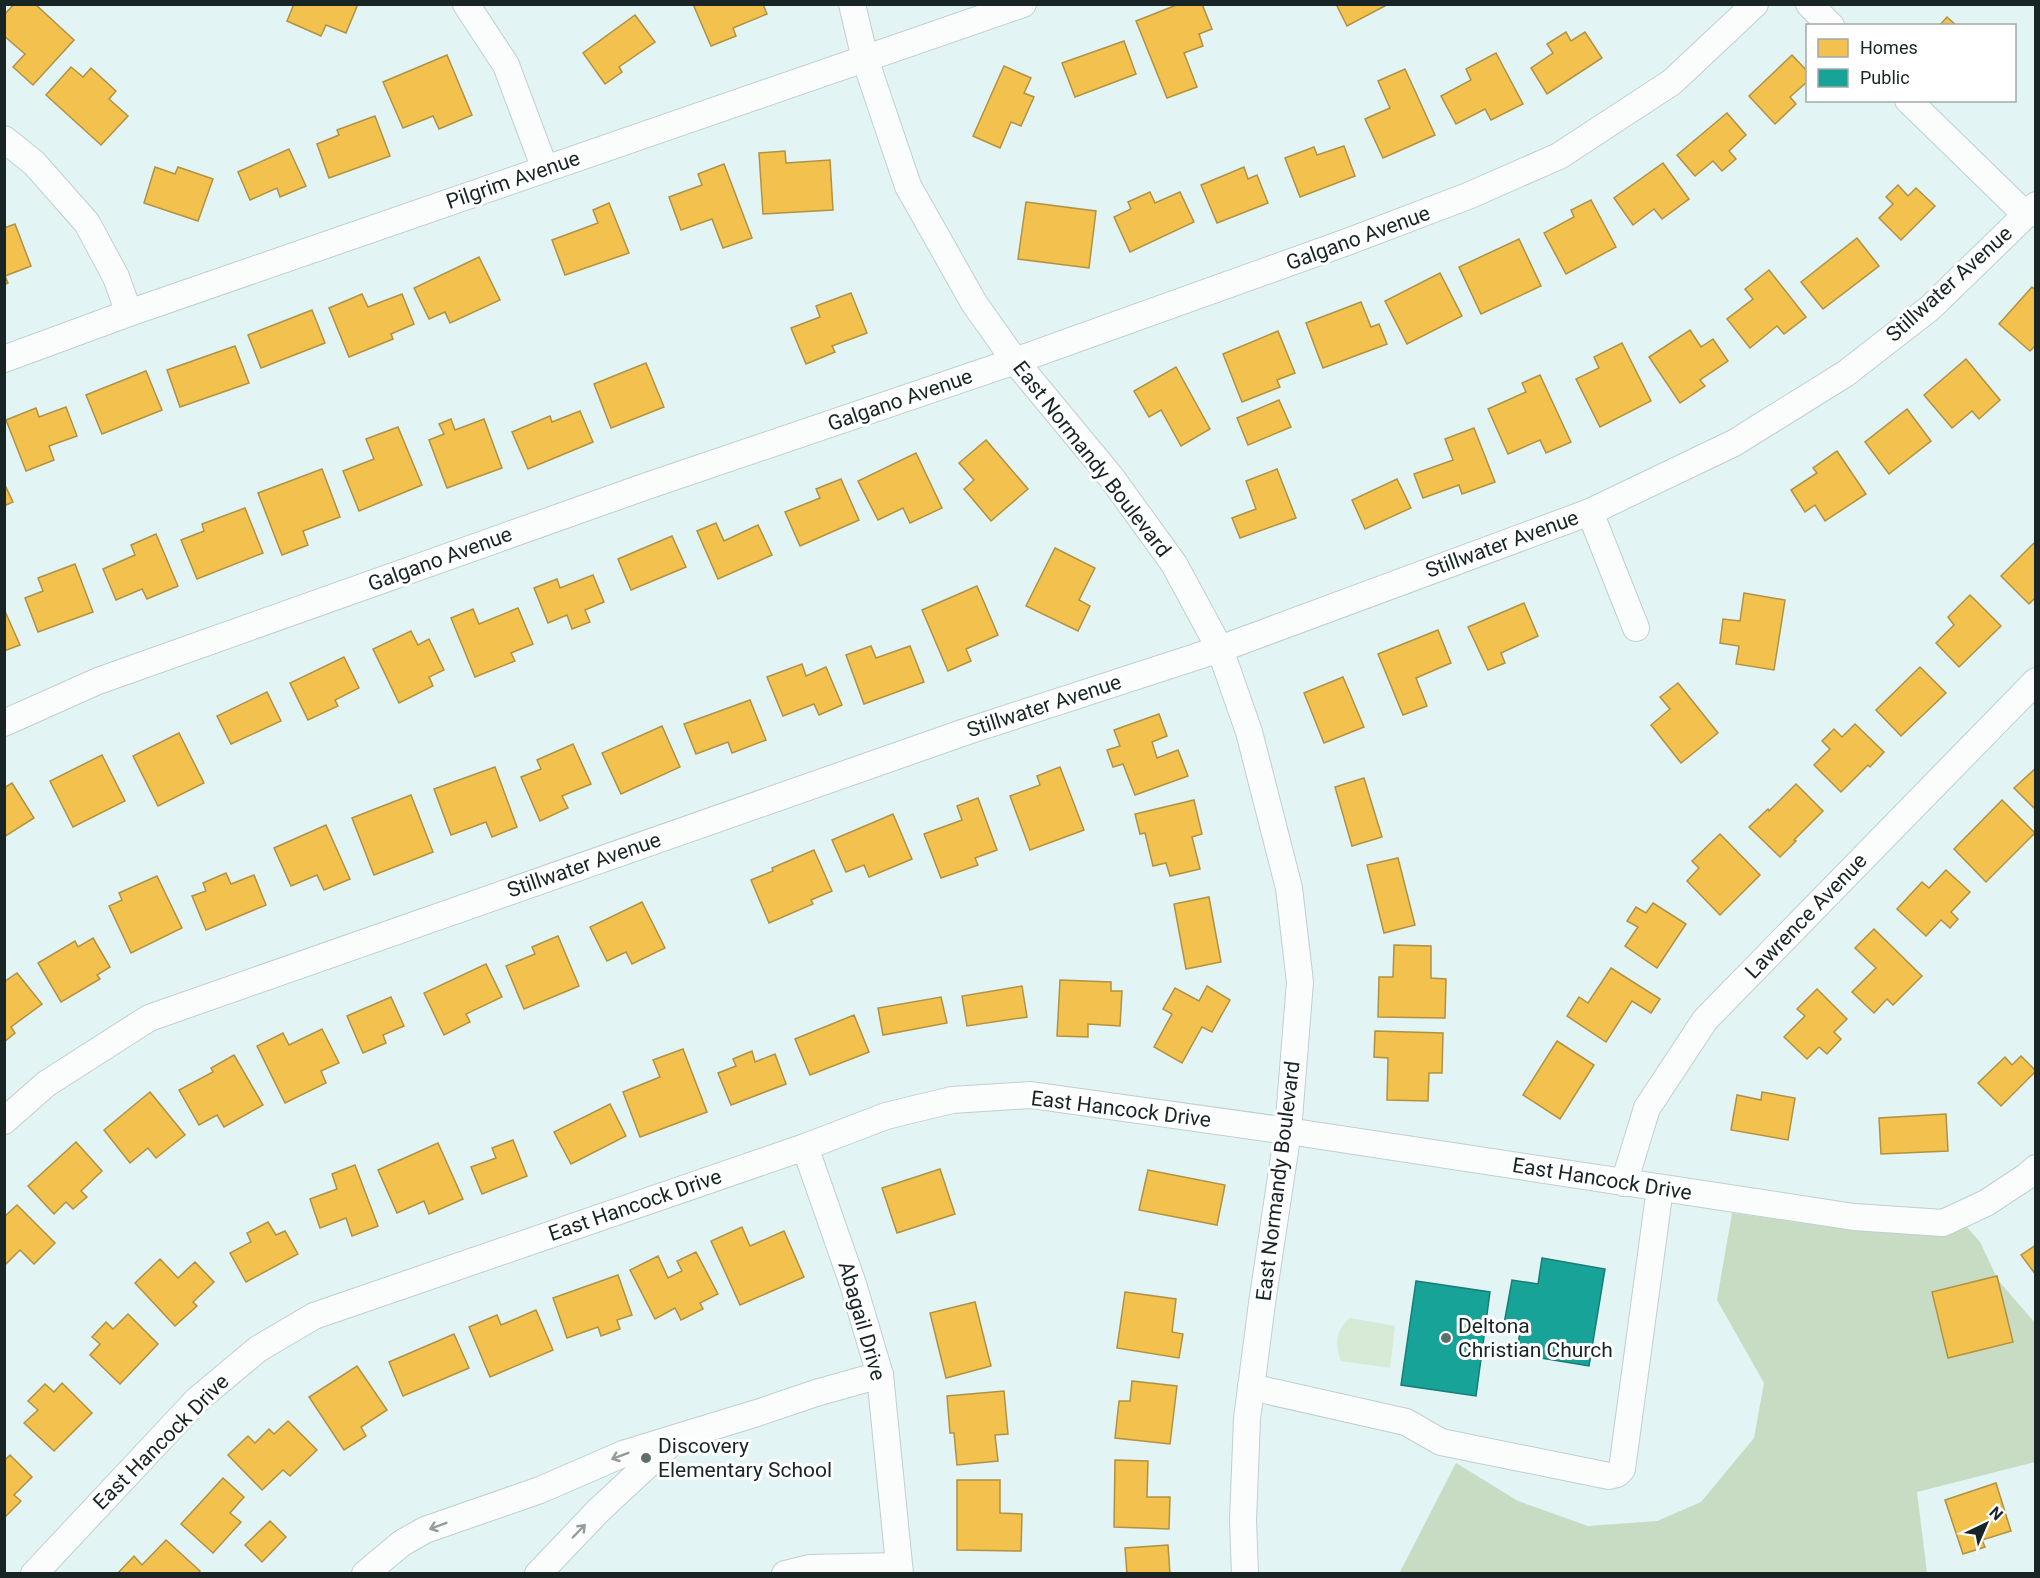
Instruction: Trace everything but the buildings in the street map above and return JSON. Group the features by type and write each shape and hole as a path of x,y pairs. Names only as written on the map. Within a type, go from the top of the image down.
{"street":[{"path":"466,4 506,65 545,169"},
{"name":"East Normandy Boulevard","path":"852,4 865,59 908,186 974,303 1016,361 1111,477 1174,564 1220,649 1249,732 1289,888 1300,982 1288,1131 1263,1292 1247,1419 1243,1520 1245,1574"},
{"name":"Pilgrim Avenue","path":"4,360 129,313 1023,4"},
{"name":"Galgano Avenue","path":"4,723 98,681 644,487 1016,361 1468,196 1558,156 1672,82 1755,4"},
{"path":"1809,4 1829,24"},
{"path":"1910,102 2031,210"},
{"path":"4,139 34,163 87,223 116,277 129,313"},
{"name":"Stillwater Avenue","path":"4,1121 46,1084 148,1018 965,732 1220,649 1590,512 1734,443 1845,374 1930,308 2031,210"},
{"path":"1590,512 1636,628"},
{"name":"Lawrence Avenue","path":"1624,1183 1647,1107 1706,1020 2036,681"},
{"name":"East Hancock Drive","path":"34,1574 197,1400 258,1348 314,1316 805,1147 886,1116 952,1100 1031,1095 1288,1131 1854,1217 1943,1223 1986,1203 2028,1176 2036,1168"},
{"name":"Abagail Drive","path":"805,1147 853,1284 880,1375 899,1570"},
{"path":"1251,1387 1406,1422 1441,1442 1609,1476 1617,1474 1622,1469 1660,1188"},
{"path":"365,1574 402,1544 425,1530 540,1490 623,1455 816,1393 880,1375"},
{"path":"538,1574 598,1511 676,1439"},
{"path":"801,1572 899,1570"}],"green space":[{"path":"1732,1213 1851,1230 1940,1236 1966,1226 1980,1242 1998,1280 2035,1323 2035,1462 1917,1492 1927,1573 1399,1574 1456,1463 1518,1501 1588,1526 1657,1521 1701,1502 1754,1438 1764,1383 1717,1300"},
{"path":"1350,1318 1395,1326 1390,1368 1341,1361 1338,1349 1339,1333"}],"place":[{"name":"Deltona Christian Church","path":"1446,1338"},
{"name":"Discovery Elementary School","path":"646,1458"}]}
